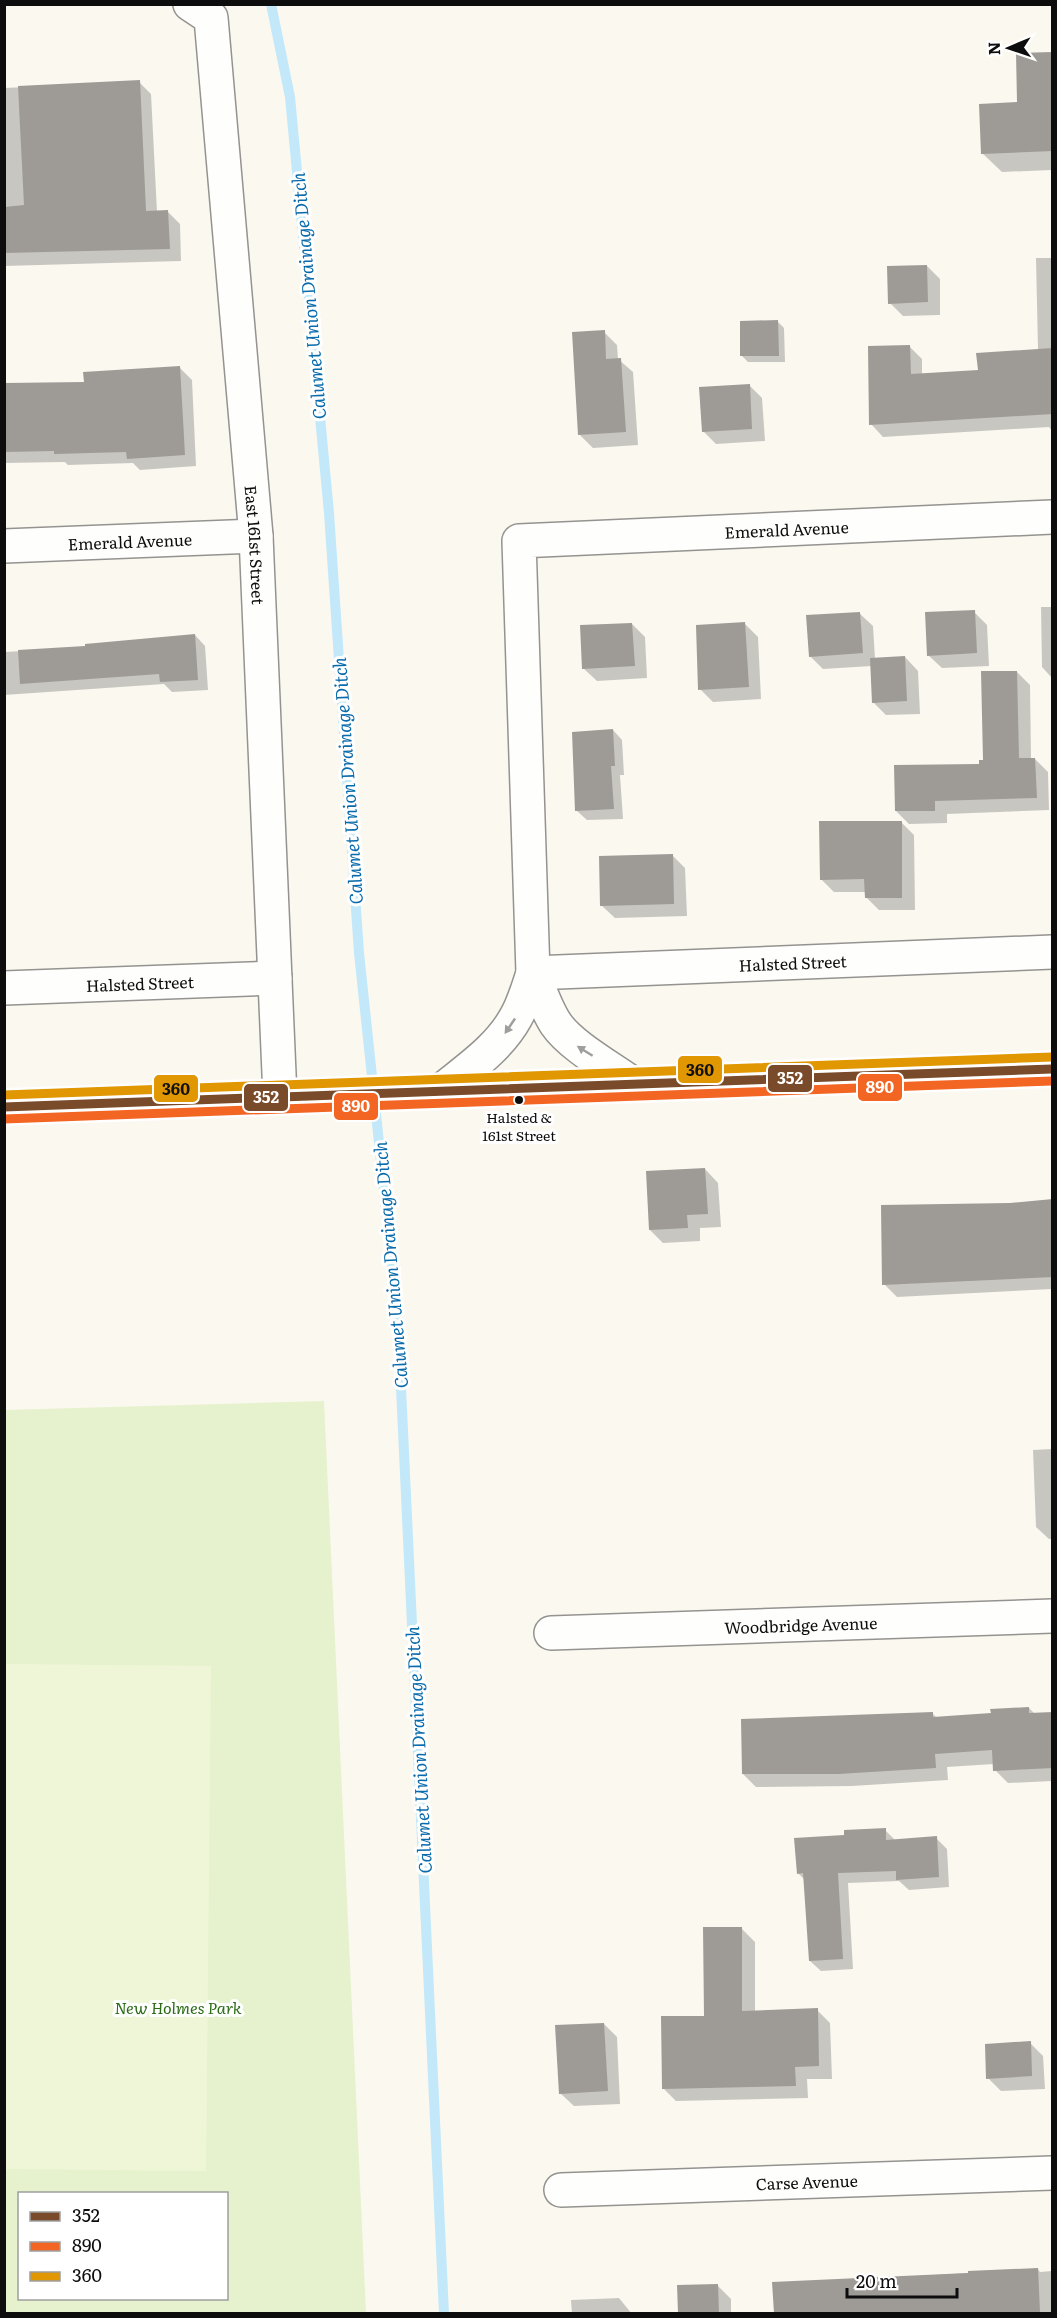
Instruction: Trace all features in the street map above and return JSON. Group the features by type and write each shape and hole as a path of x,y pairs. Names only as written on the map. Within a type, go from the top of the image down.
{"main road":[{"path":"4,1107 1053,1069"}],"street":[{"name":"East 161st Street","path":"190,4 211,18 256,536 280,1097"},
{"name":"Emerald Avenue","path":"532,973 519,541 1053,517"},
{"name":"Emerald Avenue","path":"4,546 256,536"},
{"name":"Halsted Street","path":"532,973 1053,952"},
{"path":"532,973 563,1033 576,1045 633,1083"},
{"path":"442,1090 495,1047 508,1030 523,1001 532,973"},
{"name":"Halsted Street","path":"4,988 275,978"},
{"name":"Woodbridge Avenue","path":"551,1633 1053,1616"},
{"name":"Carse Avenue","path":"561,2190 1053,2173"}],"green space":[{"name":"New Holmes Park","path":"324,1401 366,2313 5,2313 4,1410"},
{"path":"5,1664 211,1666 206,2171 5,2169"}],"building":[{"path":"1053,52 1053,151 981,154 979,104 1017,102 1016,53"},
{"path":"140,80 146,211 168,210 170,249 4,253 4,207 24,205 18,86"},
{"path":"927,265 928,302 888,304 887,266"},
{"path":"778,320 779,356 740,356 740,321"},
{"path":"605,330 606,359 621,358 626,432 578,435 572,332"},
{"path":"910,345 911,374 978,370 976,353 1053,348 1053,414 869,425 868,346"},
{"path":"180,366 185,455 127,459 126,452 54,454 54,451 4,452 4,383 84,382 83,372"},
{"path":"750,384 752,429 702,432 699,387"},
{"path":"975,610 977,653 927,656 925,612"},
{"path":"860,612 863,653 809,657 806,615"},
{"path":"745,622 749,687 698,690 696,625"},
{"path":"632,623 635,666 582,669 580,625"},
{"path":"195,634 198,680 160,682 159,674 20,684 18,650 85,646 85,644"},
{"path":"905,656 907,701 872,703 870,658"},
{"path":"981,671 1017,671 1019,758 1035,758 1037,798 935,801 935,811 895,811 894,765 979,764 979,760 983,760"},
{"path":"613,729 615,766 611,766 614,809 575,811 572,732"},
{"path":"819,821 902,821 902,898 865,898 864,879 820,880"},
{"path":"673,854 674,904 600,906 599,856"},
{"path":"705,1168 708,1214 687,1215 688,1228 649,1230 646,1171"},
{"path":"1053,1199 1053,1277 882,1285 881,1205 1010,1203"},
{"path":"1029,1707 1029,1713 1053,1712 1053,1768 993,1771 992,1750 935,1754 936,1768 838,1774 742,1774 741,1719 933,1712 933,1717 991,1713 990,1709"},
{"path":"886,1828 886,1840 937,1836 939,1877 896,1880 896,1871 838,1873 843,1959 809,1961 803,1873 797,1874 794,1838 844,1835 844,1830"},
{"path":"703,1927 742,1927 742,2011 818,2008 819,2066 795,2067 796,2086 662,2089 661,2016 704,2016"},
{"path":"604,2023 608,2091 559,2094 555,2025"},
{"path":"1031,2041 1032,2076 986,2079 985,2044"},
{"path":"1038,2268 1040,2312 774,2313 772,2282"},
{"path":"718,2284 719,2313 678,2313 677,2285"}],"waterway":[{"name":"Calumet Union Drainage Ditch","path":"271,4 290,97 329,513 359,953 398,1323 444,2314"}],"transit line":[{"name":"360","path":"4,1095 1052,1057"},
{"name":"352","path":"4,1107 1052,1069"},
{"name":"890","path":"4,1119 1052,1081"}],"place":[{"name":"Halsted & 161st Street","path":"519,1100"}]}
